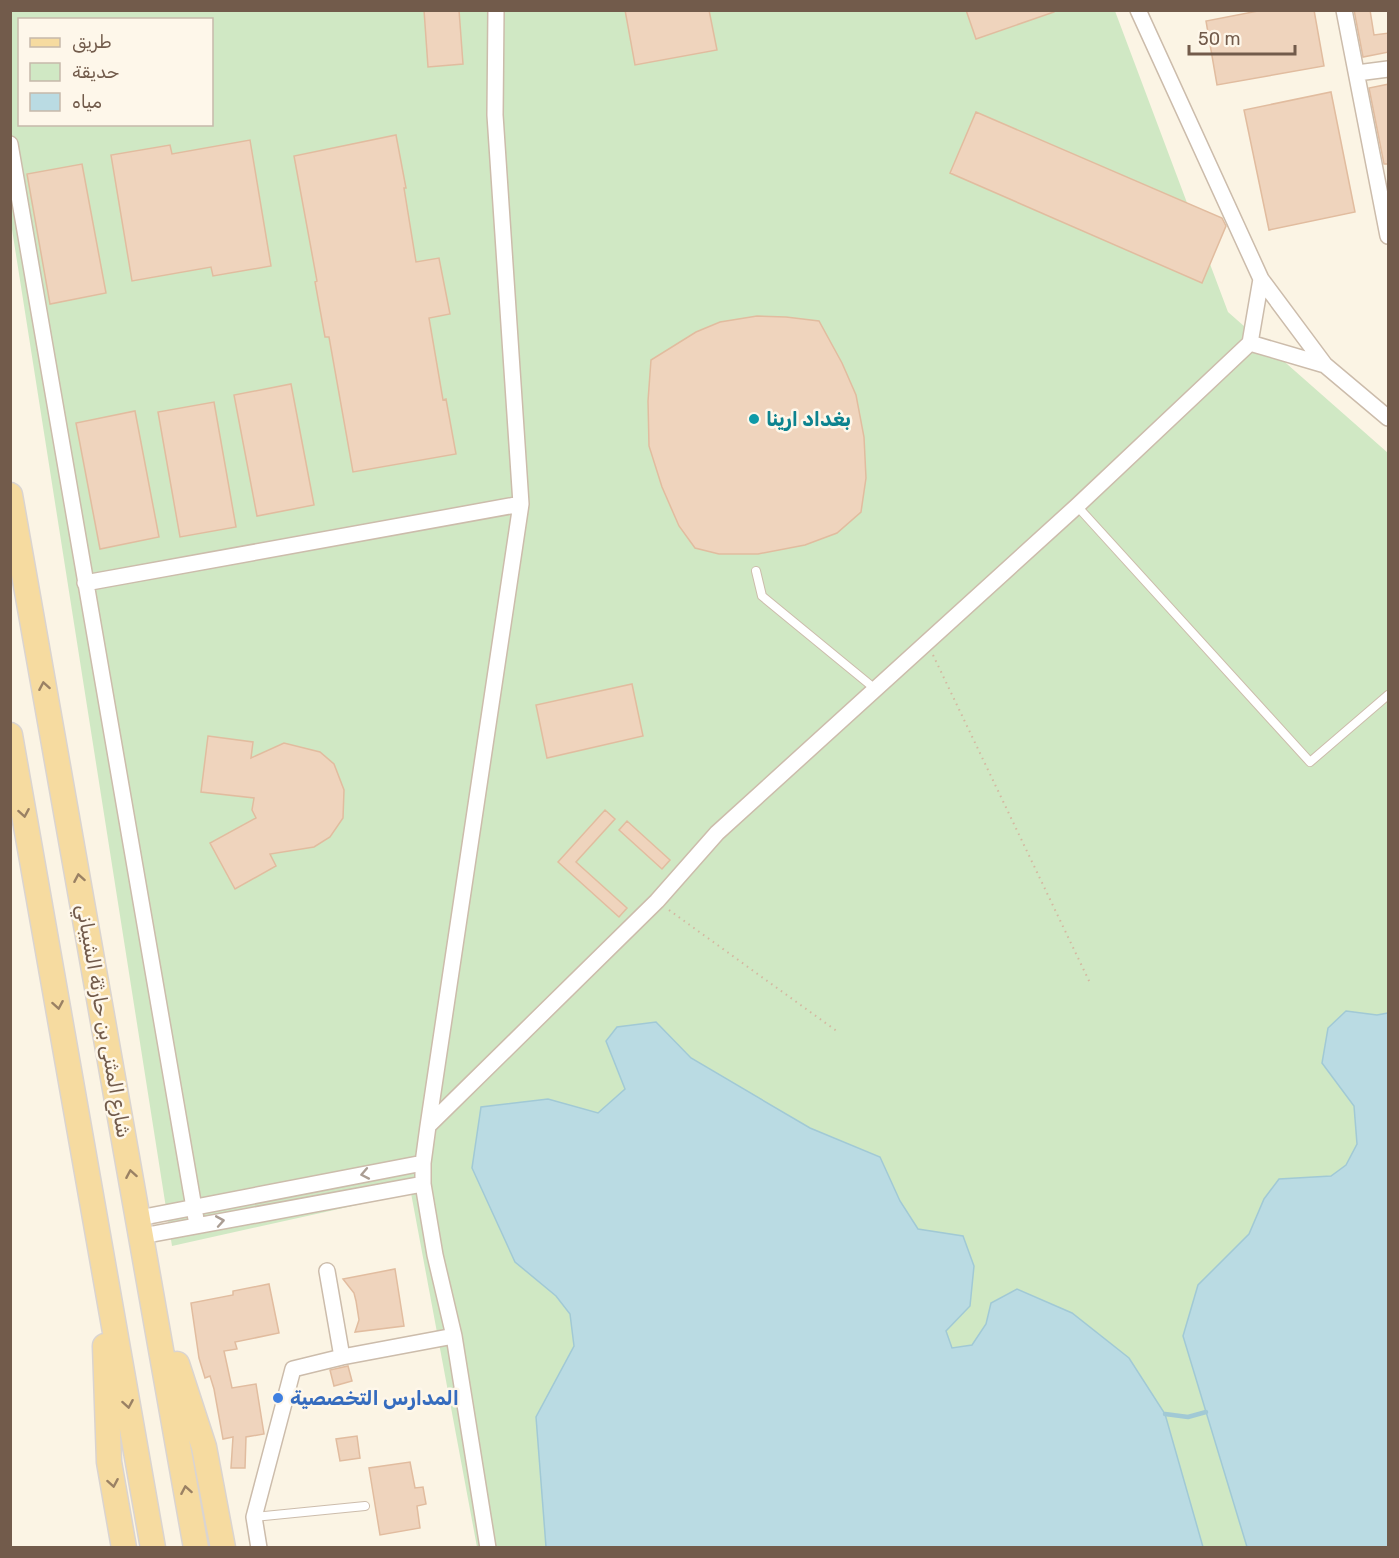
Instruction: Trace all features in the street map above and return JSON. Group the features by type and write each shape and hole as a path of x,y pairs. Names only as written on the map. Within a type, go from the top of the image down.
{"main road":[{"name":"شارع المثنى بن حارثة الشيباني","path":"10,495 196,1548"},
{"path":"10,735 153,1548"},
{"path":"103,1257 109,1462 124,1548"},
{"path":"150,1282 204,1447 223,1548"}],"street":[{"path":"488,1548 454,1336 435,1255 423,1184 423,1163 520,504 495,115 496,10"},
{"path":"1138,10 1261,279 1324,364 1389,418"},
{"path":"1344,10 1389,236"},
{"path":"1357,73 1389,69"},
{"path":"10,144 197,1226"},
{"path":"428,1126 657,901 717,833 874,688 1077,507 1250,343 1261,279"},
{"path":"1250,343 1324,364"},
{"path":"85,583 520,504"},
{"path":"141,1227 194,1207 423,1163"},
{"path":"141,1227 197,1226 423,1184"},
{"path":"327,1271 342,1356"},
{"path":"260,1548 254,1517 293,1370 342,1356 454,1336"}],"lane":[{"path":"1077,507 1310,762 1389,696"},
{"path":"756,570 762,596 874,688"},
{"path":"254,1517 365,1506"}],"path":[{"path":"927,642 1091,985"},
{"path":"657,901 838,1032"}],"green space":[{"path":"10,11 1115,11 1228,312 1388,453 1388,1547 477,1547 411,1193 172,1246 11,223"}],"water":[{"path":"1346,1011 1377,1015 1388,1013 1388,1547 1247,1547 1183,1336 1198,1285 1249,1234 1264,1199 1279,1179 1331,1176 1346,1165 1357,1144 1354,1106 1322,1063 1328,1028"},
{"path":"656,1022 691,1058 810,1128 880,1157 900,1201 918,1229 963,1236 974,1266 970,1306 946,1331 952,1348 972,1345 986,1324 991,1303 1017,1289 1072,1313 1129,1358 1165,1414 1203,1547 546,1547 536,1417 574,1346 570,1314 556,1296 515,1262 472,1168 481,1107 548,1099 598,1113 625,1089 606,1041 617,1027"}],"building":[{"path":"424,10 459,10 463,64 428,67"},
{"path":"625,10 709,10 717,50 635,65"},
{"path":"966,10 1054,10 1054,12 976,39"},
{"path":"1263,10 1314,10 1324,66 1217,85 1206,21"},
{"path":"1354,10 1370,10 1374,35 1389,33 1389,52 1363,57"},
{"path":"1389,84 1389,164 1384,164 1369,88"},
{"path":"1331,92 1355,212 1269,230 1244,110"},
{"path":"976,112 1222,218 1226,226 1202,283 950,173"},
{"path":"396,135 416,262 439,258 450,314 429,318 443,400 446,399 456,454 353,472 329,337 325,337 294,156"},
{"path":"250,140 271,266 213,276 211,267 132,281 111,155 170,145 172,154"},
{"path":"82,164 106,293 50,304 27,174"},
{"name":"بغداد ارينا","path":"757,316 819,321 842,363 856,395 864,437 866,478 861,512 837,533 805,545 758,554 719,554 695,548 679,526 662,487 649,446 648,401 651,360 696,332 720,322"},
{"path":"291,384 314,505 257,516 234,395"},
{"path":"214,402 236,527 180,537 158,412"},
{"path":"135,411 159,537 100,549 76,423"},
{"path":"632,684 643,736 547,758 536,705"},
{"path":"208,736 253,742 251,758 284,743 320,752 334,764 344,790 343,818 330,837 314,847 270,854 276,866 235,889 210,843 256,818 252,810 254,798 201,792"},
{"path":"605,810 615,819 576,862 627,908 619,917 558,862"},
{"path":"627,821 670,860 662,869 619,830"},
{"path":"395,1269 404,1326 355,1332 359,1320 356,1301 354,1293 343,1279"},
{"path":"269,1284 279,1333 235,1342 237,1349 224,1351 232,1388 256,1384 264,1434 246,1437 245,1468 231,1468 233,1437 223,1439 214,1389 210,1376 205,1378 199,1358 191,1303 233,1295 233,1291"},
{"path":"348,1366 352,1381 334,1386 330,1370"},
{"path":"357,1436 360,1458 340,1461 336,1439"},
{"path":"410,1462 415,1488 423,1487 426,1504 417,1506 420,1528 380,1535 369,1468"}],"waterway":[{"path":"1165,1414 1188,1417 1206,1412"}],"place":[{"name":"بغداد ارينا","path":"754,419"},
{"name":"المدارس التخصصية","path":"278,1398"}]}
